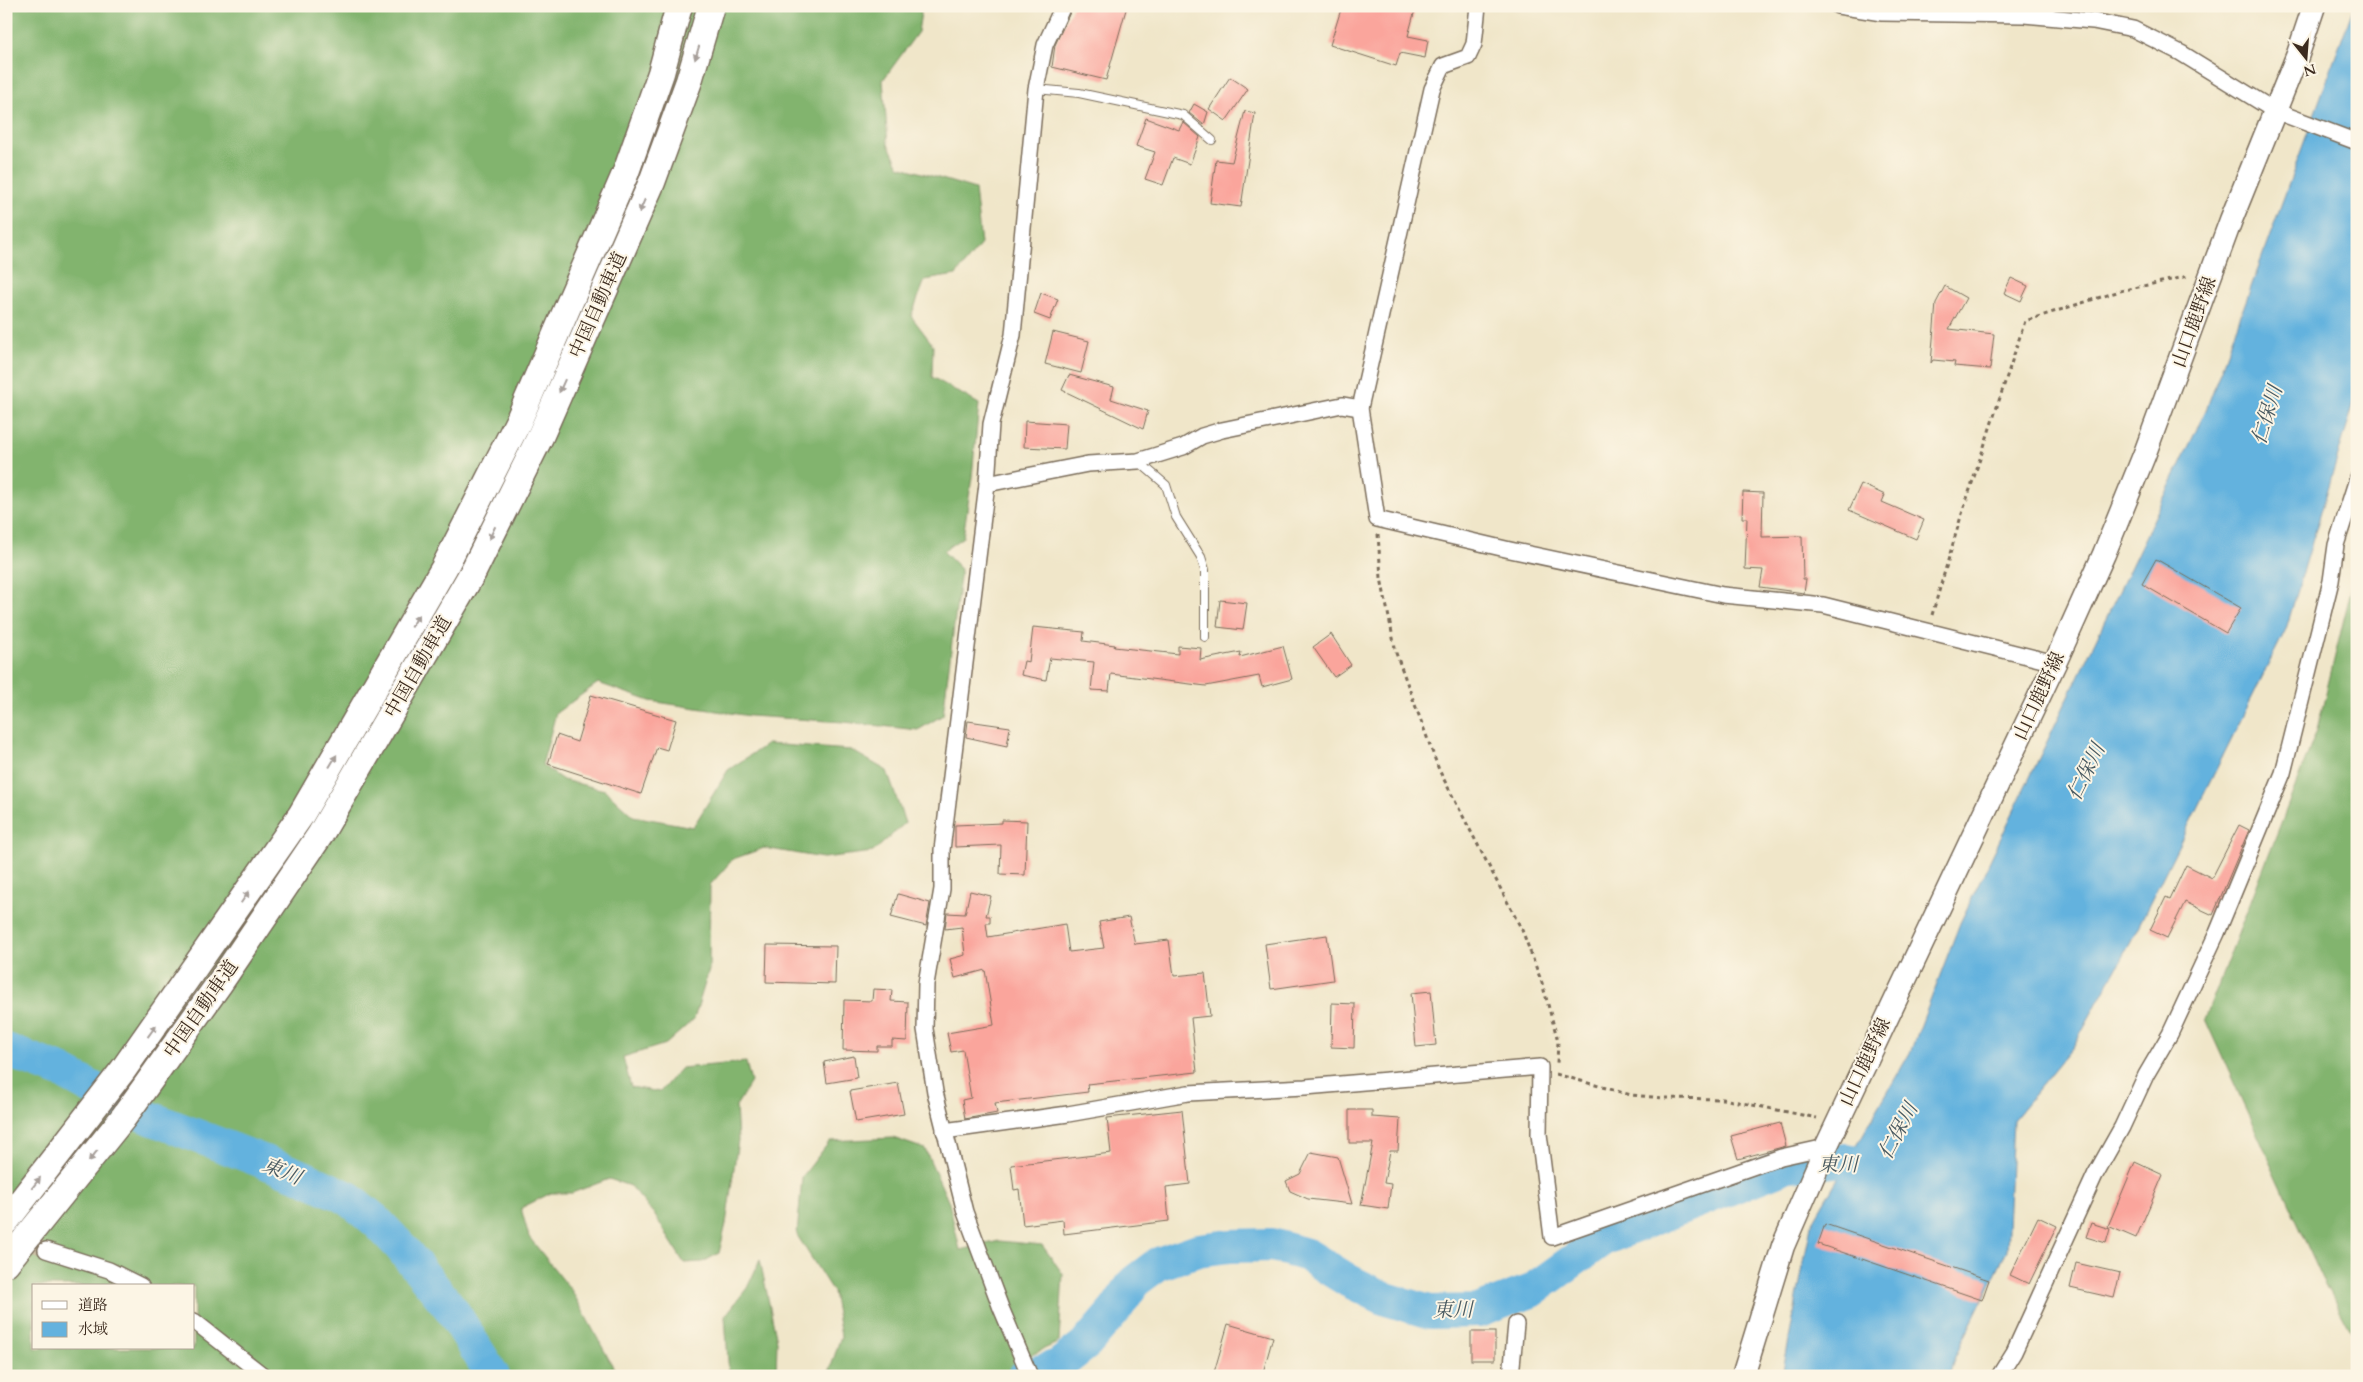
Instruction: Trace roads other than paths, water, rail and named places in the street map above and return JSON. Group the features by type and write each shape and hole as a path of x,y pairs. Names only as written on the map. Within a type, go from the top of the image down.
{"highway":[{"name":"中国自動車道","path":"6,1221 123,1070 301,815 444,568 518,422 626,172 661,73 679,6"},
{"name":"中国自動車道","path":"6,1263 123,1118 151,1080 320,836 473,572 540,437 652,182 689,81 711,6"}],"main road":[{"name":"山口鹿野線","path":"1743,1376 1784,1246 1821,1158 2055,663 2145,454 2212,271 2298,54 2314,6"}],"street":[{"path":"1030,1376 1001,1308 966,1212 944,1131 935,1092 925,1029 926,984 942,889 942,850 987,484 991,424 1013,335 1036,89 1045,45 1063,6"},
{"path":"1478,6 1474,44 1468,57 1443,66 1432,89 1360,408 1377,519 1723,596 1823,605 1928,633 2055,663"},
{"path":"1838,6 1882,13 2024,11 2092,20 2133,29 2181,53 2275,111 2357,142"},
{"path":"987,484 1088,464 1138,461 1183,448 1202,436 1222,430 1342,405 1360,408"},
{"path":"1998,1376 2014,1352 2095,1175 2122,1127 2146,1075 2170,1034 2217,933 2283,773 2331,581 2336,545 2357,479"},
{"path":"944,1131 1068,1114 1188,1093 1305,1087 1540,1067 1538,1134 1552,1237 1781,1158 1821,1158"},
{"path":"46,1250 109,1270 137,1284"},
{"path":"195,1322 264,1376"},
{"path":"1511,1376 1516,1324"}],"lane":[{"path":"1036,89 1079,92 1183,115 1212,140"},
{"path":"1138,461 1166,485 1176,517 1201,557 1205,570 1205,637"}],"water":[{"name":"仁保川","path":"2354,6 2357,6 2357,393 2286,629 2131,941 2073,1047 2013,1120 2007,1250 1955,1356 1949,1376 1782,1376 1811,1225 1911,1051 1960,923 2206,410"}],"waterway":[{"name":"東川","path":"6,1050 61,1071 140,1114 301,1176 348,1198 376,1221 400,1246 452,1310 493,1376"},
{"name":"東川","path":"1025,1376 1058,1366 1087,1343 1116,1309 1134,1282 1158,1264 1198,1250 1230,1246 1272,1245 1307,1255 1349,1281 1386,1299 1430,1312 1478,1311 1531,1291 1603,1239 1788,1165 1846,1160 1879,1166"}],"tunnel":[{"path":"6,1231 46,1250"}]}
